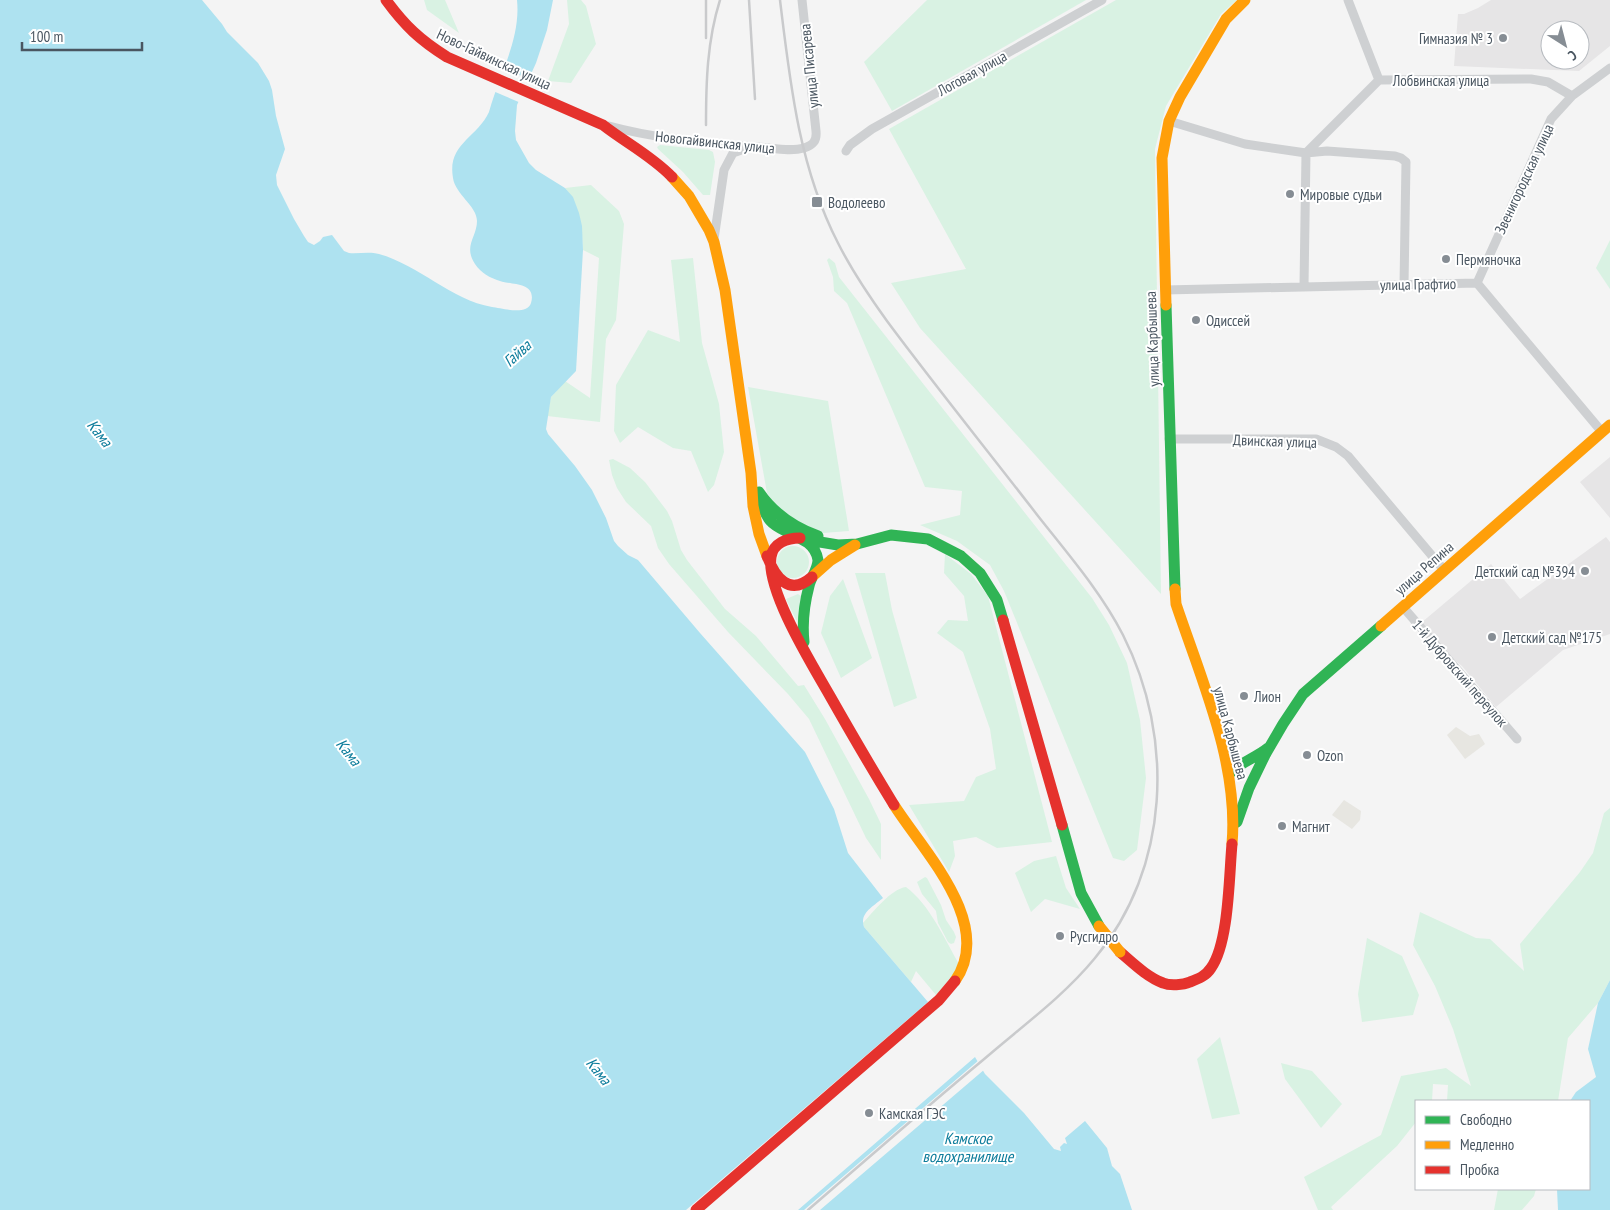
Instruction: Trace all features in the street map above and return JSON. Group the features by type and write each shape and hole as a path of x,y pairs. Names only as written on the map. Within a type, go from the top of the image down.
{"main road":[{"name":"Ново-Гайвинская улица","path":"386,0 402,21 424,42 448,57 604,125 619,138 650,156 670,175 696,206 714,242 725,290 752,473"},
{"name":"улица Карбышева","path":"800,538 829,544 857,544 891,536 920,537 945,546 961,556 980,573 997,600 1079,888 1099,926 1120,952 1146,974 1165,984 1177,986 1185,984 1207,973 1220,950 1224,930 1233,831 1231,789 1212,708 1176,604 1169,439 1162,158 1169,121 1180,97 1226,19 1245,0"},
{"name":"улица Репина","path":"1233,831 1249,788 1271,746 1303,694 1606,428"},
{"path":"752,473 762,507 770,521 783,532 808,542 817,554 818,564 812,577 803,622 806,654"},
{"path":"752,473 759,494 771,508 794,525 828,539 857,544"},
{"path":"696,1210 951,988 960,976 968,952 966,928 962,916 935,865 843,719 806,654 781,602 756,522 752,473"},
{"path":"800,538 787,539 776,546 771,557 772,570 780,580 792,585 801,584 812,577"},
{"name":"улица Карбышева","path":"812,577 831,560 857,544"},
{"path":"1229,774 1233,768 1246,760 1260,755 1271,746"},
{"path":"1224,753 1235,759 1246,760"},
{"path":"1231,789 1249,788"}],"street":[{"name":"улица Писарева","path":"802,0 816,131"},
{"name":"Логовая улица","path":"846,151 850,145 872,129 1102,0"},
{"path":"1348,0 1379,80"},
{"name":"Звенигородская улица","path":"1477,283 1551,119 1572,96 1610,68"},
{"name":"Лобвинская улица","path":"1306,153 1379,80 1531,79 1548,82 1572,96"},
{"path":"1169,121 1245,144 1306,153 1327,151 1401,158 1406,162 1404,285"},
{"name":"Новогайвинская улица","path":"604,125 640,134 790,150 803,148 815,142 816,131"},
{"path":"714,242 724,170 733,153 750,147"},
{"path":"1304,286 1306,153"},
{"name":"улица Графтио","path":"1165,290 1477,283 1606,428"},
{"name":"Двинская улица","path":"1169,439 1316,439 1336,448 1348,456 1444,570"},
{"name":"1-й Дубровский переулок","path":"1403,607 1517,739"}],"shaded area":[{"name":"Гимназия № 3","path":"1491,0 1610,0 1610,46 1590,62 1590,20 1540,20 1540,69 1454,66 1458,14 1464,14"},
{"path":"1610,457 1610,518 1580,482"},
{"name":"Детский сад №175","path":"1606,537 1610,542 1610,634 1563,650 1496,707 1462,666 1447,654 1421,623 1491,564 1520,599"}],"green space":[{"path":"424,0 445,0 459,33 427,10"},
{"path":"567,0 581,0 586,6 596,44 571,83 548,81 569,24"},
{"path":"927,0 1086,0 892,111 864,62"},
{"path":"1116,0 1237,0 1221,14 1166,106 1155,149 1161,594 920,328 891,283 966,269 889,129"},
{"path":"660,145 713,152 715,162 710,195 703,195 683,172 658,149 657,147"},
{"path":"591,185 619,211 624,224 616,320 606,339 600,422 547,416 551,397 565,381 590,398 599,258 583,250 581,225 577,209 565,188"},
{"path":"1610,240 1610,289 1596,268"},
{"path":"693,258 702,343 719,404 724,452 714,485 708,492 691,451 673,448 638,427 620,443 614,431 616,385 648,330 680,342 671,260"},
{"path":"829,258 835,263 839,277 1092,598 1109,625 1127,663 1140,720 1146,778 1137,850 1124,861 1113,858 1004,591 990,565 957,541 920,525 960,515 962,491 925,487 847,303 834,291 833,277 827,260"},
{"path":"748,387 828,401 849,531 823,533 802,526 782,513 767,493"},
{"path":"613,459 630,468 645,482 667,511 681,550 725,609 756,636 798,686 804,685 825,719 881,824 881,860 866,838 809,719 788,694 728,632 669,564 658,548 651,526 626,502 617,488 609,460"},
{"path":"793,546 805,550 809,562 805,574 793,578 781,574 777,562 781,550"},
{"path":"945,554 971,574 988,596 1052,842 997,848 976,837 953,841 955,856 949,872 909,805 964,801 976,777 996,769 990,729 963,652 937,633 948,620 968,621 964,596 944,573"},
{"path":"855,573 885,573 892,610 917,698 894,707"},
{"path":"843,579 872,658 841,678 821,633 830,596"},
{"path":"798,594 801,596 798,624 786,599"},
{"path":"1610,808 1610,980 1598,1003 1568,1038 1558,1100 1447,1100 1448,1085 1433,1084 1432,1100 1415,1100 1415,1123 1397,1146 1331,1207 1333,1210 1318,1210 1304,1177 1381,1135 1401,1076 1446,1068 1471,1086 1453,1029 1435,986 1413,945 1420,912 1476,938 1490,939 1524,971 1520,944 1580,872 1593,853 1604,813"},
{"path":"1056,856 1066,888 1080,909 1045,899 1031,912 1015,873 1034,861"},
{"path":"925,877 954,932 956,937 954,943 948,942 938,923 936,911 922,894 917,882"},
{"path":"906,887 915,894 929,912 959,964 959,968 936,995 916,971 911,982 864,927 863,923 883,902 894,892"},
{"path":"1367,938 1402,956 1419,995 1413,1015 1362,1022 1358,994"},
{"path":"1220,1037 1240,1114 1212,1119 1197,1059"},
{"path":"1281,1063 1312,1071 1342,1104 1321,1128 1285,1079"},
{"path":"1498,1190 1536,1190 1534,1196 1522,1210 1494,1210"}],"sand":[{"path":"1456,727 1470,736 1479,734 1485,744 1465,759 1447,735"},
{"path":"1344,800 1361,811 1360,820 1352,829 1332,815"}],"water":[{"path":"0,0 202,0 227,32 258,63 269,81 285,149 276,175 277,185 308,242 314,245 323,237 332,235 344,251 349,253 372,253 394,259 449,290 477,303 492,307 520,310 529,307 532,296 530,291 522,286 489,277 480,270 472,258 470,247 476,227 476,216 474,210 455,184 452,166 454,157 459,149 484,121 489,112 513,43 516,29 517,0 553,0 547,30 536,63 517,105 515,131 516,140 529,163 536,170 565,188 573,197 582,226 583,250 576,371 551,397 546,429 592,490 606,518 614,541 618,546 628,555 638,560 805,752 834,809 848,853 883,898 865,914 864,927 928,1002 686,1210 0,1210"},
{"path":"1610,980 1610,1210 1558,1210 1557,1190 1590,1190 1590,1100 1571,1100 1576,1092 1596,1077 1588,1049 1598,1003"},
{"name":"Камское водохранилище","path":"975,1057 985,1074 1024,1113 1054,1149 1061,1151 1060,1147 1064,1143 1067,1144 1065,1138 1085,1121 1107,1148 1112,1166 1120,1174 1132,1210 798,1210"}],"pier":[{"path":"502,68 532,80 521,103 493,91"},
{"path":"979,1060 985,1069 820,1210 804,1210"}],"railway":[{"path":"706,0 706,38"},
{"path":"706,125 710,46 720,0"},
{"path":"749,0 755,99"},
{"path":"780,0 792,93 805,155 814,185 838,243 861,283 887,321 1084,574 1105,604 1123,635 1140,675 1151,716 1157,759 1157,801 1151,843 1138,884 1120,923 1095,958 1069,986 1041,1011 808,1210"}],"traffic: fast":[{"path":"1166,305 1175,589"},
{"path":"759,492 771,507 785,519 818,536"},
{"path":"758,493 762,506 771,522 812,546 818,560 807,593 803,628 804,642"},
{"path":"802,539 838,545 857,544 891,535 928,539 961,556 980,573 997,600 1003,620"},
{"path":"1237,822 1249,788 1265,755 1303,694 1381,626"},
{"path":"1229,774 1238,766 1268,748"},
{"path":"1062,825 1081,893 1099,926"}],"traffic: slow":[{"path":"1166,305 1162,158 1169,121 1180,97 1226,19 1245,0"},
{"path":"672,177 689,196 714,242 725,290 751,473 753,506 759,534 767,556"},
{"path":"1381,626 1610,425"},
{"path":"813,576 831,560 855,545"},
{"path":"1175,589 1176,604 1207,692 1224,752 1233,814 1232,844"},
{"path":"894,805 937,866 951,889 961,913 967,936 965,959 955,981"},
{"path":"1099,926 1120,952"}],"traffic: jam":[{"path":"386,0 414,32 447,57 603,125 647,156 672,177"},
{"path":"800,538 781,542 772,552 771,572 776,589 792,628 894,805"},
{"path":"767,556 774,571 784,582 790,585 804,583 812,577"},
{"path":"1003,620 1062,825"},
{"path":"1120,952 1146,973 1166,984 1187,983 1207,973 1217,957 1225,926 1232,844"},
{"path":"696,1210 939,1000 955,981"}],"place":[{"name":"Гимназия № 3","path":"1503,38"},
{"name":"Мировые судьи","path":"1290,194"},
{"name":"Водолеево","path":"817,202"},
{"name":"Пермяночка","path":"1446,259"},
{"name":"Одиссей","path":"1196,320"},
{"name":"Детский сад №394","path":"1585,571"},
{"name":"Детский сад №175","path":"1492,637"},
{"name":"Лион","path":"1244,696"},
{"name":"Ozon","path":"1307,755"},
{"name":"Магнит","path":"1282,826"},
{"name":"Русгидро","path":"1060,936"},
{"name":"Камская ГЭС","path":"869,1113"}],"water label":[{"name":"Гайва","path":"517,353"},
{"name":"Кама","path":"100,433"},
{"name":"Кама","path":"349,752"},
{"name":"Кама","path":"599,1071"}]}
